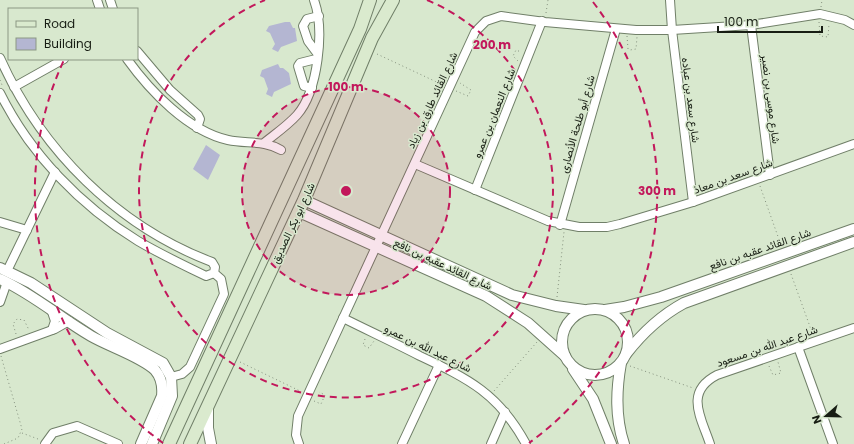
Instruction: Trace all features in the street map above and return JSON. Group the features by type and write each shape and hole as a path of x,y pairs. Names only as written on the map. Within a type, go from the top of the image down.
{"main road":[{"name":"شارع ابو بكر الصديق","path":"169,444 360,29 370,0"},
{"name":"شارع ابو بكر الصديق","path":"190,444 299,212 368,50 393,0"},
{"path":"215,345 232,355"}],"street":[{"path":"264,143 298,114 312,88 320,32 319,16 314,0"},
{"name":"شارع سعد بن عباده","path":"670,0 672,30 693,202"},
{"name":"شارع القائد طارق بن زياد","path":"299,444 296,425 308,393 476,32 486,21 501,16 544,22 627,30 672,30 751,25 820,14 845,20 854,25"},
{"path":"317,56 308,41 303,26 306,20 319,16"},
{"name":"شارع النعمان بن عمرو","path":"475,190 529,55 544,22"},
{"name":"شارع موسى بن نصير","path":"751,25 770,175"},
{"name":"شارع أبو طلحة الأنصارى","path":"562,225 616,29"},
{"path":"138,52 170,90 198,115 200,119 197,128"},
{"path":"312,88 304,86 298,66 300,63 317,56"},
{"path":"0,58 14,87 46,137 93,188 118,209 144,227 169,242 209,261 216,267 214,273 209,276 203,274 155,251 108,220 80,197 55,172 28,139 0,93"},
{"path":"14,87 62,60"},
{"path":"128,60 158,96 197,128 227,140 264,143 281,150"},
{"name":"شارع سعد بن معاذ","path":"415,164 537,217 562,225 593,228 620,224 693,202 854,144"},
{"path":"55,172 27,230 4,270 31,283 68,321 91,336 148,365 158,374 163,388 162,396 141,444"},
{"name":"شارع القائد عقبه بن نافع","path":"304,200 505,292 556,306 584,310"},
{"name":"شارع القائد عقبه بن نافع","path":"299,212 486,296 507,309 543,336 565,356"},
{"path":"0,222 27,230"},
{"name":"شارع القائد عقبه بن نافع","path":"605,310 624,307 661,297 854,229"},
{"path":"624,444 619,426 616,398 621,363 626,354 652,325 678,306 854,242"},
{"path":"203,274 201,268 203,264 209,261"},
{"path":"171,376 182,374 190,367 224,294 221,279 214,273"},
{"path":"0,302 4,281 54,305 163,362 171,376 172,396 152,444"},
{"path":"52,330 55,321 54,305"},
{"path":"611,444 593,399 565,356 562,346 564,329 574,316 584,310 594,308 605,310 614,315 622,323 627,332 628,343 626,354"},
{"name":"شارع عبد الله بن عمرو","path":"343,318 471,381 490,396 505,412 526,444"},
{"path":"0,349 52,330 68,321"},
{"name":"شارع عبد الله بن مسعود","path":"699,390 706,381 717,375 854,328"},
{"path":"798,347 833,444"},
{"path":"571,366 580,372 591,375 607,372 621,363"},
{"path":"402,444 439,365"},
{"path":"699,390 696,401 710,444"},
{"path":"208,404 208,428 211,444"},
{"path":"491,444 505,412"},
{"path":"46,443 53,433 77,426 118,444"}],"path":[{"path":"544,22 548,0"},
{"path":"627,30 628,49 630,50 637,48 636,30"},
{"path":"368,50 452,85 468,96 470,88 452,85"},
{"path":"526,64 514,59 513,56 516,50 529,55"},
{"path":"757,179 784,253"},
{"path":"556,306 562,225"},
{"path":"788,266 815,341"},
{"path":"19,342 13,327 15,321 18,319 26,322 32,338"},
{"path":"373,333 370,348 364,346 373,333"},
{"path":"490,396 543,336"},
{"path":"0,353 22,433"},
{"path":"232,355 308,393 321,404 325,396 308,393"},
{"path":"766,358 773,376 782,372 776,355"},
{"path":"621,363 699,390"},
{"path":"22,433 46,443"},
{"path":"4,444 18,438 22,433"}],"building":[{"path":"290,22 293,28 295,28 297,41 281,47 278,52 272,49 275,44 270,33 266,31 269,26"},
{"path":"278,64 280,68 283,68 289,73 291,84 274,92 272,97 266,94 268,89 264,78 260,76 262,70"},
{"path":"206,145 220,155 208,180 193,169"}]}
